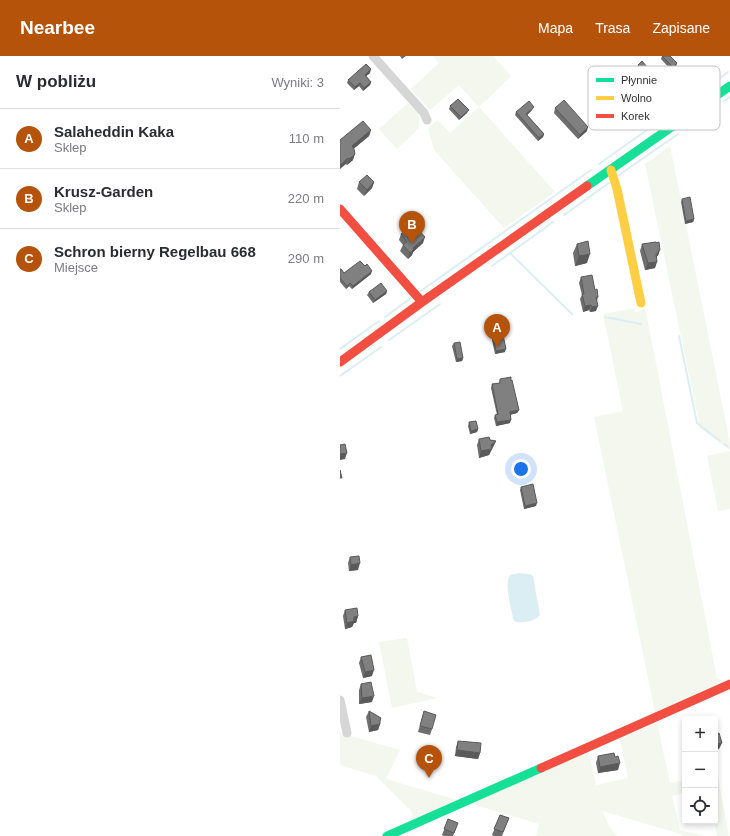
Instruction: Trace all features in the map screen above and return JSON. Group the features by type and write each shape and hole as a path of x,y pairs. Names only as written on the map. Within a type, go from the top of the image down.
{"street":[{"path":"373,56 424,113 427,120"},
{"path":"720,93 730,86"},
{"path":"340,362 422,302 668,130"},
{"path":"611,170 617,189 641,303"},
{"path":"340,209 422,302"},
{"path":"387,836 730,684"},
{"path":"340,700 347,733"}],"shaded area":[{"path":"433,56 493,56 511,76 479,107 459,85 430,110 411,89 439,63"},
{"path":"408,103 419,115 419,128 397,149 379,129"},
{"path":"479,107 555,192 504,228 434,150 428,128 438,120 450,133"},
{"path":"670,146 730,443 730,450 700,428 645,164"},
{"path":"645,307 717,678 724,682 655,712 594,417 623,411 603,314 635,308 635,312 640,311"},
{"path":"730,451 730,509 718,511 707,456"},
{"path":"519,573 530,574 533,576 540,615 532,621 515,622 513,618 508,596 508,579 510,575"},
{"path":"407,638 417,692 437,698 392,708 379,642"},
{"path":"657,723 670,783 682,781 682,794 672,796 680,830 705,836 683,836 681,834 602,811 610,828 617,836 536,836 539,824 469,803 589,752 596,785 628,778 620,739"},
{"path":"340,733 400,750 386,779 457,800 413,820 412,812 376,776 340,765"},
{"path":"718,777 729,836 717,836 715,824 718,824"}],"building":[{"path":"662,56 670,56 677,63 672,66"},
{"path":"642,61 646,66 639,66 638,65"},
{"path":"366,64 371,69 365,75 371,82 364,88 360,83 355,87 348,80"},
{"path":"458,99 469,110 461,117 450,106"},
{"path":"564,100 588,127 580,135 555,108"},
{"path":"529,101 534,107 526,114 544,134 539,138 516,112"},
{"path":"363,121 371,130 352,146 355,154 340,165 340,140"},
{"path":"367,175 374,182 367,190 359,182"},
{"path":"690,197 694,219 686,221 682,199"},
{"path":"411,225 414,229 416,227 425,237 413,248 414,249 410,253 403,245 407,242 401,234"},
{"path":"588,241 590,254 579,256 577,244"},
{"path":"659,242 660,250 658,251 658,254 656,254 657,262 648,263 642,244"},
{"path":"360,261 365,266 367,264 372,271 353,286 350,283 347,286 340,278 340,269 344,273"},
{"path":"592,275 595,290 597,289 598,297 596,297 598,306 592,307 591,305 585,306 582,294 584,294 581,277"},
{"path":"381,283 387,291 375,300 369,292"},
{"path":"503,335 506,349 496,351 493,337"},
{"path":"460,342 463,358 457,359 454,343"},
{"path":"511,377 519,410 510,412 511,420 497,422 495,415 498,414 492,384 500,383 500,379"},
{"path":"476,421 478,429 471,431 469,422"},
{"path":"489,437 490,440 496,441 491,445 492,449 481,451 479,439"},
{"path":"345,444 347,453 340,454 340,445"},
{"path":"533,484 537,503 525,506 521,487"},
{"path":"359,556 360,563 351,565 350,557"},
{"path":"357,608 358,616 354,617 354,621 347,623 345,610"},
{"path":"371,655 374,670 365,672 361,657"},
{"path":"371,682 374,696 362,698 361,684"},
{"path":"369,711 381,718 380,724 371,726"},
{"path":"424,711 436,715 432,729 420,726"},
{"path":"718,733 722,743 718,744"},
{"path":"458,741 481,743 480,753 457,750"},
{"path":"614,753 615,757 618,756 620,763 600,767 598,756"},
{"path":"500,815 509,818 503,832 494,829"},
{"path":"448,819 458,823 454,833 444,829"}],"waterway":[{"path":"720,78 728,72"},
{"path":"724,101 730,97"},
{"path":"599,164 647,130"},
{"path":"619,175 678,134"},
{"path":"421,291 591,170"},
{"path":"564,215 609,183"},
{"path":"492,266 553,222"},
{"path":"510,253 572,314"},
{"path":"385,317 411,298"},
{"path":"389,340 440,304"},
{"path":"605,317 641,324"},
{"path":"340,349 379,321"},
{"path":"679,336 697,423 720,441"},
{"path":"340,376 381,347"},
{"path":"724,444 728,447"}],"traffic: fast":[{"path":"720,93 730,86"},
{"path":"587,186 667,130"},
{"path":"387,836 541,768"}],"traffic: slow":[{"path":"611,170 617,189 641,303"}],"traffic: jam":[{"path":"340,362 422,302 587,186"},
{"path":"340,209 422,302"},
{"path":"541,768 730,684"}],"place":[{"name":"Krusz-Garden","path":"412,244"},
{"name":"Salaheddin Kaka","path":"497,347"},
{"name":"Schron bierny Regelbau 668","path":"429,778"}]}
